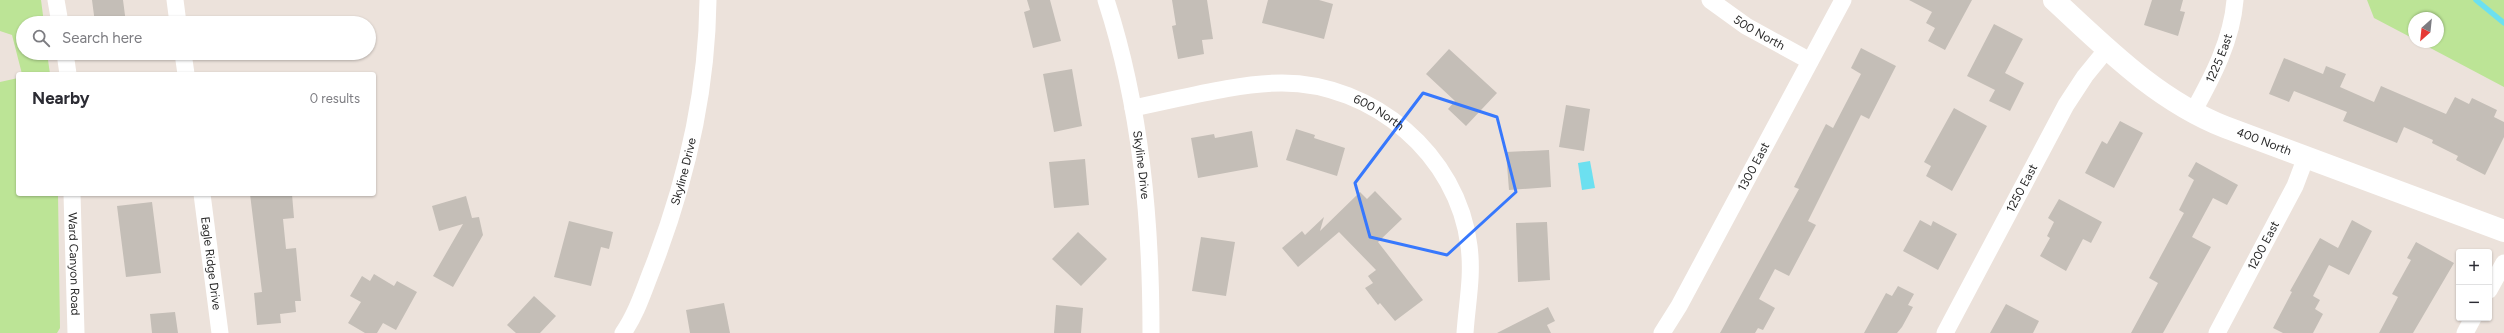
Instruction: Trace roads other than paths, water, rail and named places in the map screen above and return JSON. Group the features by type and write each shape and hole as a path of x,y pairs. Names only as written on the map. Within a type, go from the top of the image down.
{"main road":[{"name":"400 North","path":"2054,0 2143,81 2193,112 2306,157 2504,231"}],"street":[{"path":"56,0 59,16"},
{"path":"175,0 177,16"},
{"name":"Skyline Drive","path":"623,333 638,308 665,235 682,181 701,88 708,0"},
{"name":"Skyline Drive","path":"1106,0 1133,108 1147,207 1151,333"},
{"name":"500 North","path":"1710,0 1746,26 1810,61"},
{"name":"1300 East","path":"1662,333 1679,306 1842,0"},
{"name":"1225 East","path":"2193,112 2216,68 2230,27 2235,0"},
{"name":"1250 East","path":"1945,333 2058,119 2085,76 2107,49"},
{"path":"66,60 68,72"},
{"path":"184,60 186,72"},
{"name":"600 North","path":"1133,108 1259,84 1283,83 1332,90 1356,99 1398,124 1418,141 1438,167 1448,183 1465,224 1471,266 1465,333"},
{"name":"1200 East","path":"2217,333 2295,186 2306,157"},
{"name":"Ward Canyon Road","path":"72,196 76,333"},
{"name":"Eagle Ridge Drive","path":"202,196 220,333"},
{"path":"2492,285 2504,263"},
{"path":"2465,333 2471,321"}],"water":[{"path":"1590,161 1595,188 1582,190 1578,163"}],"waterway":[{"path":"2476,0 2504,23"}]}
